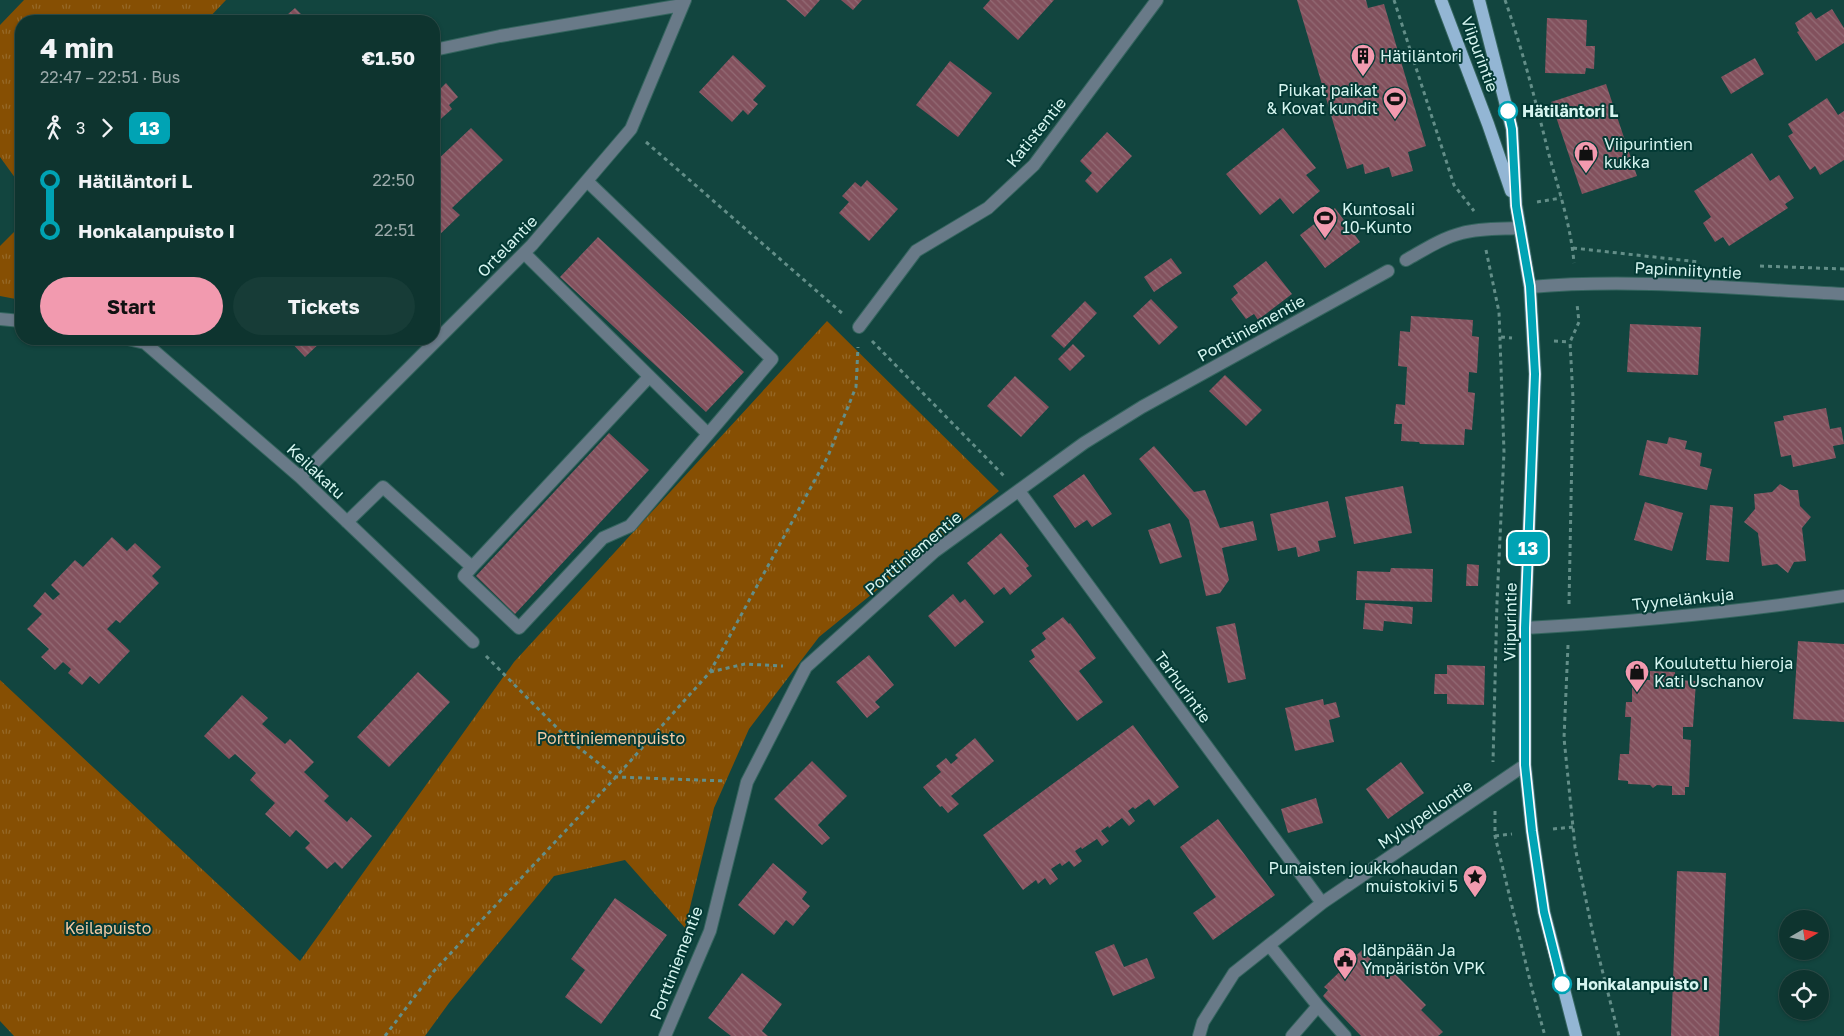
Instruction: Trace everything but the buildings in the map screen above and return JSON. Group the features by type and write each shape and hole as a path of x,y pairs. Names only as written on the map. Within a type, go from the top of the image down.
{"main road":[{"name":"Viipurintie","path":"1441,0 1482,107 1516,206"},
{"name":"Viipurintie","path":"1478,0 1512,129 1516,206 1530,286 1535,374 1525,628 1525,765 1532,831 1544,912 1576,1036"}],"street":[{"name":"Katistentie","path":"859,327 916,251 988,208 1034,165 1157,0"},
{"path":"440,49 683,2"},
{"name":"Ortelantie","path":"440,337 524,253 631,129 683,2"},
{"path":"587,181 772,359 630,526 603,538 519,628 464,576 649,377"},
{"path":"1406,260 1446,238 1462,232 1481,229 1520,228"},
{"path":"524,253 708,434"},
{"name":"Porttiniementie","path":"665,1036 710,931 747,782 806,667 934,552 1084,443 1142,407 1388,271"},
{"name":"Papinniityntie","path":"1530,286 1575,283 1644,284 1844,294"},
{"path":"0,319 15,320"},
{"name":"Keilakatu","path":"147,345 300,477 473,642"},
{"name":"Ortelantie","path":"300,477 432,345"},
{"path":"347,522 383,486 472,567"},
{"name":"Tarhurintie","path":"1019,491 1322,903"},
{"name":"Tyynelänkuja","path":"1525,628 1568,626 1746,609 1844,596"},
{"name":"Myllypellontie","path":"1199,1036 1204,1022 1234,973 1322,903 1525,765"},
{"path":"1269,945 1345,1036"},
{"path":"1292,1036 1318,1006"}],"path":[{"path":"1394,0 1454,185 1475,212 1481,229 1499,312 1501,337"},
{"path":"1505,0 1515,28 1573,248 1578,322 1570,342 1573,398 1564,738 1575,847 1593,934 1619,1036"},
{"path":"631,129 859,327 1019,491"},
{"path":"1573,248 1708,263"},
{"path":"1757,266 1844,269"},
{"path":"385,1036 434,971 616,777 710,672 828,456 856,387 859,327"},
{"path":"473,642 568,739 616,777 747,782"},
{"path":"710,672 745,664 806,667"}],"green space":[{"path":"24,0 226,0 212,15 15,15 15,178 0,157 0,25"},
{"path":"15,231 15,299 0,296 0,246"},
{"name":"Porttiniemenpuisto","path":"827,321 999,491 819,637 749,729 714,808 685,928 625,860 554,876 449,1003 425,1036 14,1036 0,1021 0,680 300,961 514,662"}],"bus line":[{"name":"13","path":"1508,111 1512,129 1516,206 1530,286 1535,374 1525,628 1525,765 1532,831 1544,912 1562,984"}],"place":[{"name":"Hätiläntori","path":"1363,77"},
{"name":"Hätiläntori L","path":"1508,111"},
{"name":"Piukat paikat & Kovat kundit","path":"1395,120"},
{"name":"Viipurintien kukka","path":"1586,174"},
{"name":"Kuntosali 10-Kunto","path":"1325,239"},
{"name":"Koulutettu hieroja Kati Uschanov","path":"1637,693"},
{"name":"Punaisten joukkohaudan muistokivi 5","path":"1475,898"},
{"name":"Idänpään Ja Ympäristön VPK","path":"1345,980"},
{"name":"Honkalanpuisto I","path":"1562,984"}],"park label":[{"name":"Keilapuisto","path":"108,928"}]}
